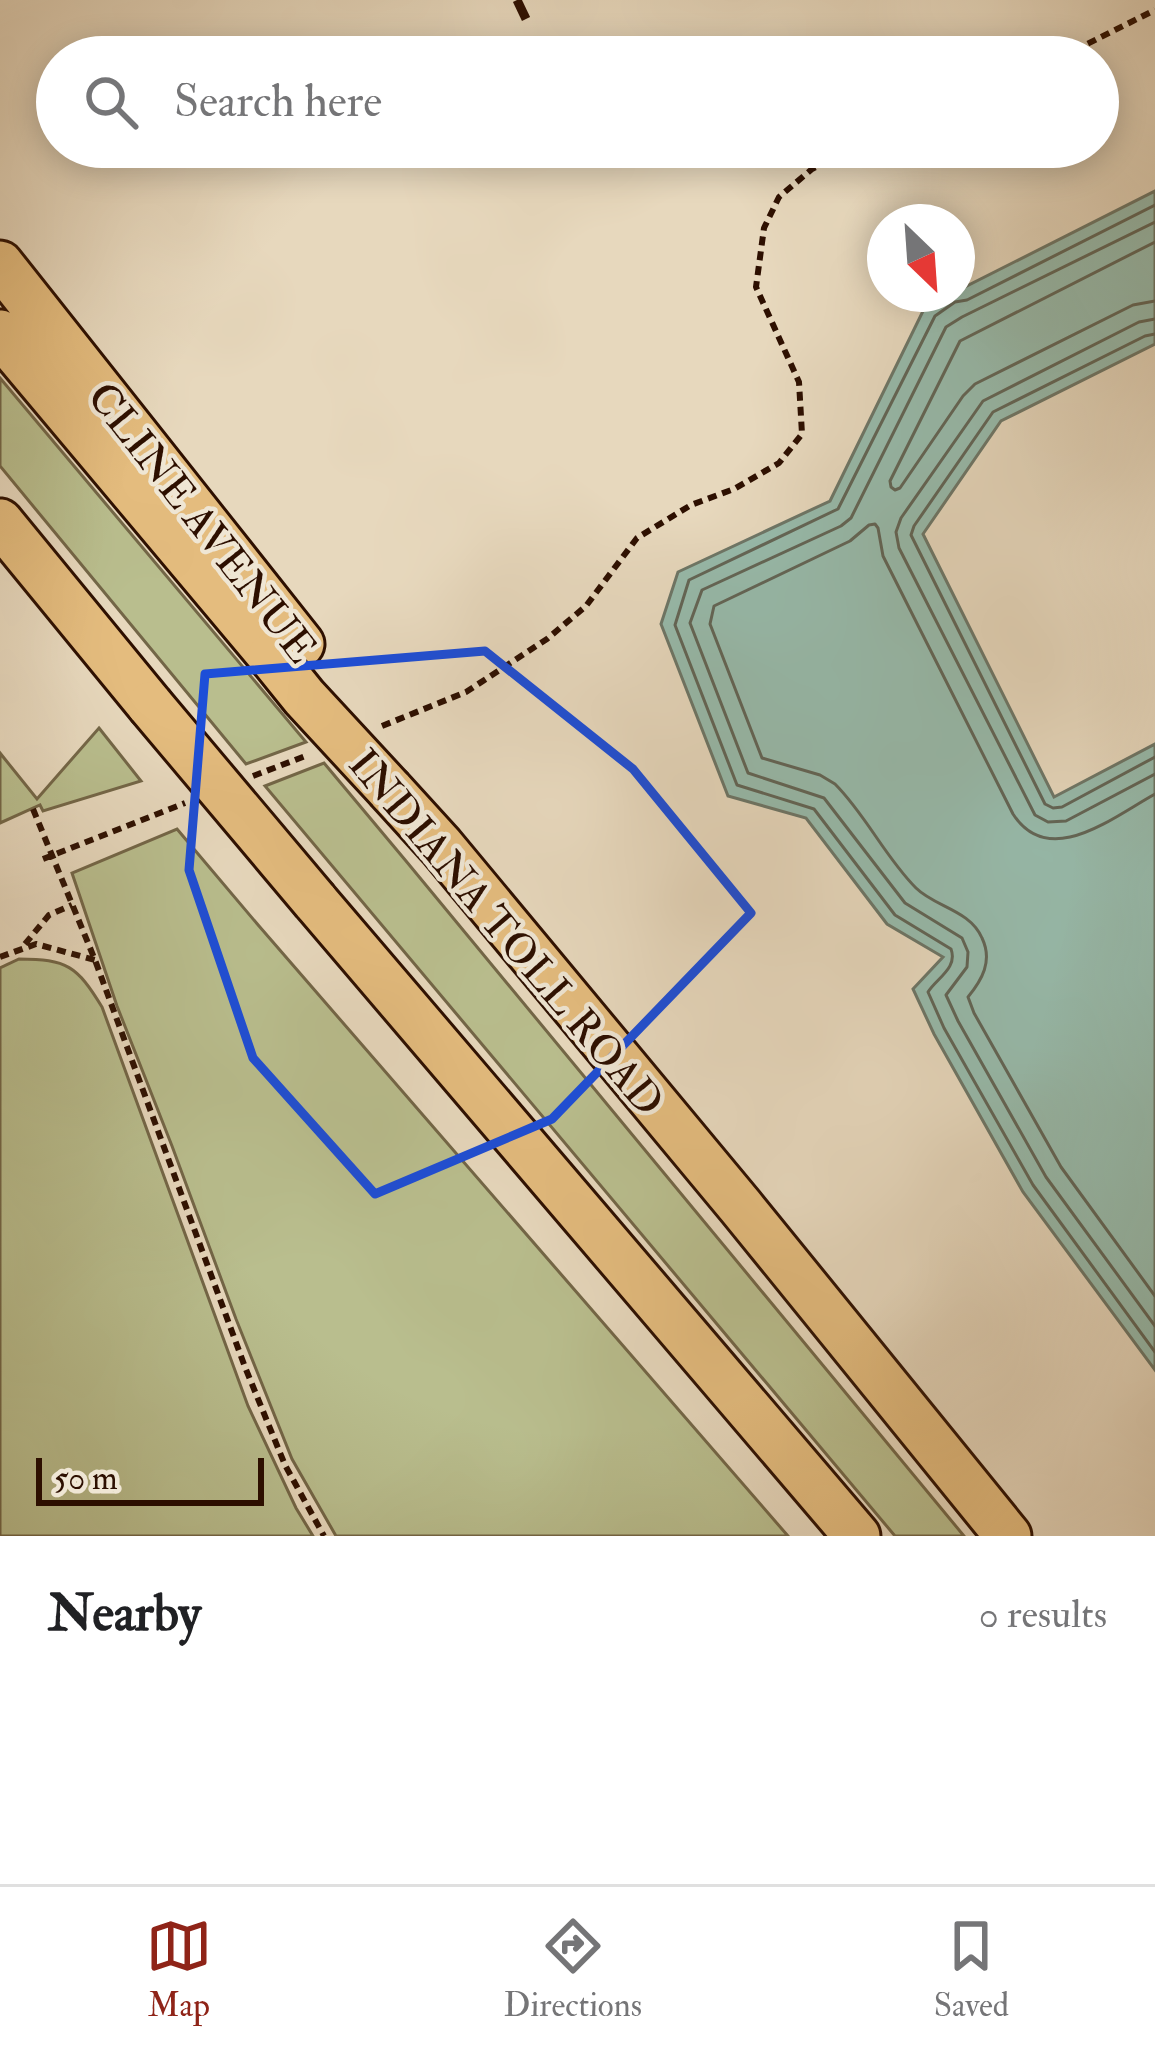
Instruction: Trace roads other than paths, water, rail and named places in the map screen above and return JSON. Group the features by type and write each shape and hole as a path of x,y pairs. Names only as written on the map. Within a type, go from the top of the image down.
{"highway":[{"name":"CLINE AVENUE","path":"0,264 286,650 332,683 391,790"},
{"path":"0,333 286,650"},
{"path":"0,522 315,901 857,1536"},
{"name":"INDIANA TOLL ROAD","path":"391,790 1008,1536"}],"water":[{"path":"1155,191 1155,344 1001,421 923,534 1054,797 1155,744 1155,1370 1023,1192 934,1034 913,989 943,957 887,924 806,818 728,796 661,624 678,572 830,501 923,312 975,312 975,282"}],"railway":[{"path":"517,0 527,21"}]}
